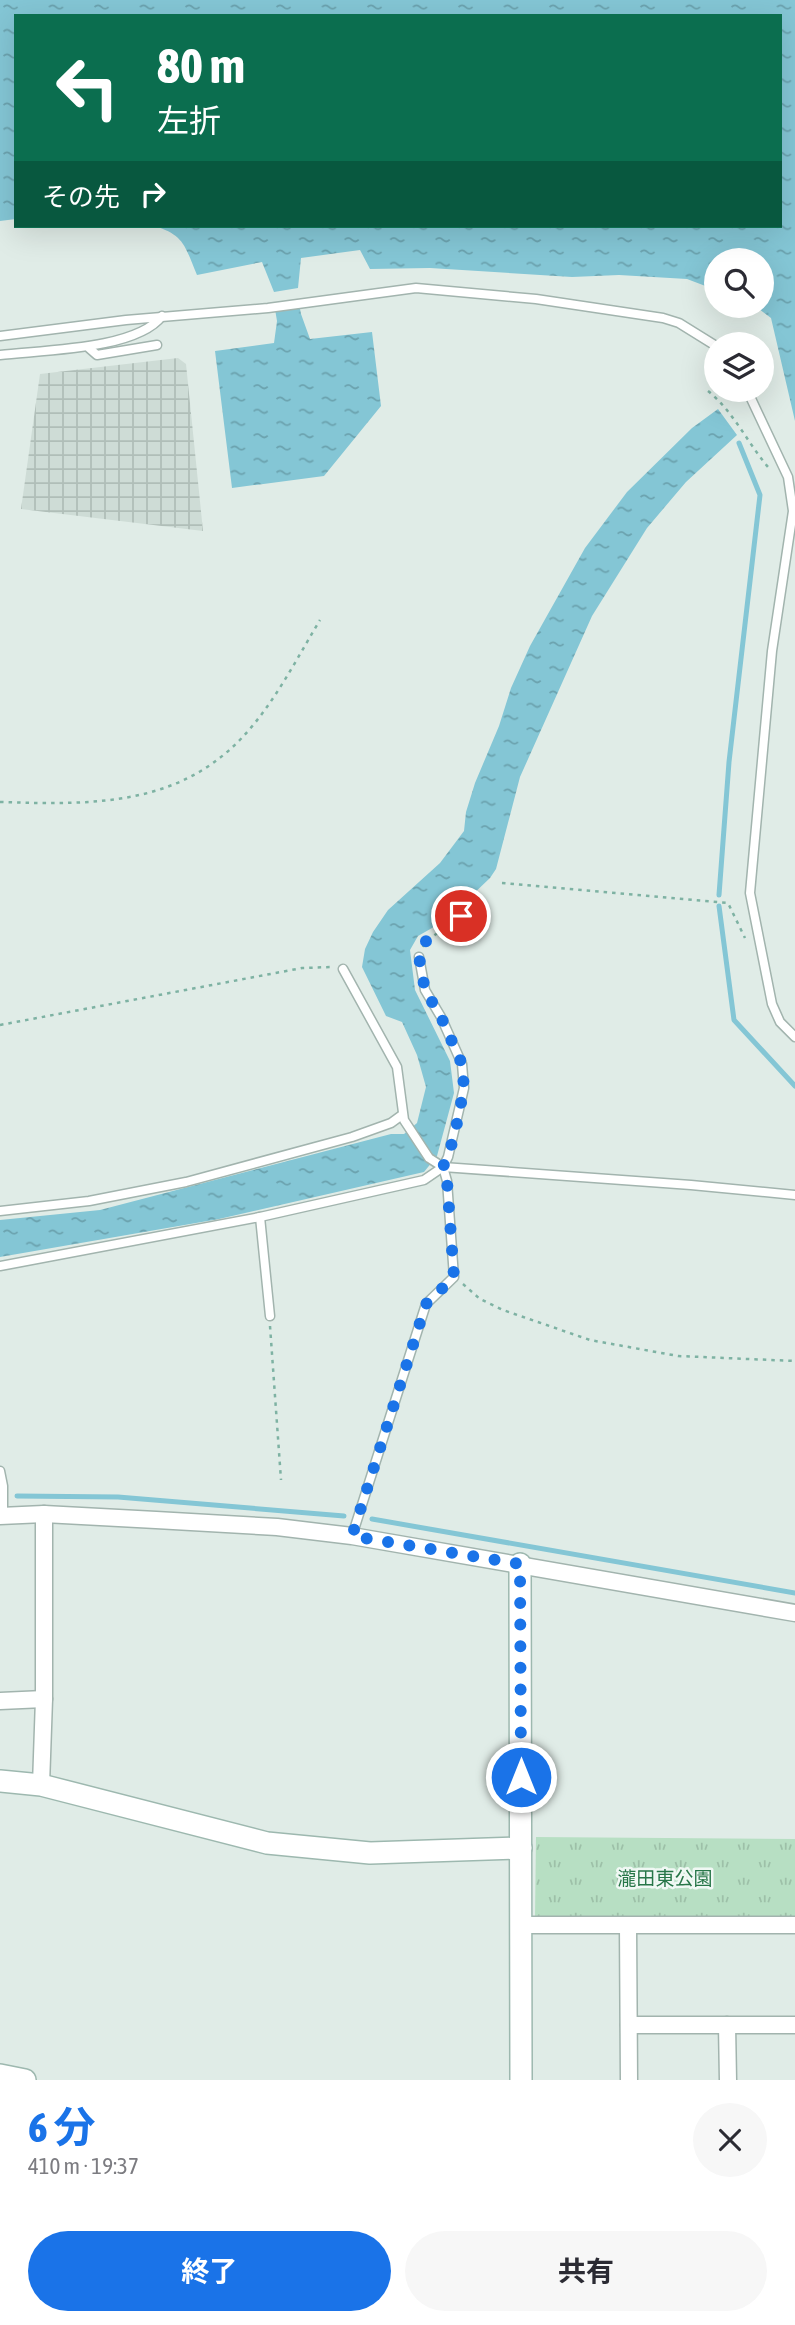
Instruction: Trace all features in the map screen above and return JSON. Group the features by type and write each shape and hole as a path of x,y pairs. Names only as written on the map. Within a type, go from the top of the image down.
{"street":[{"path":"41,1785 44,1514"},
{"path":"1,1516 44,1514 276,1527 352,1536 795,1613"},
{"path":"520,1564 521,2080"},
{"path":"0,1701 44,1699"},
{"path":"0,1781 41,1785 267,1843 370,1853 521,1848"},
{"path":"521,1925 795,1925"},
{"path":"628,1926 629,2080"},
{"path":"629,2025 795,2025"},
{"path":"727,2025 728,2080"},
{"path":"0,2075 25,2080"}],"lane":[{"path":"0,336 162,316 268,308 416,288 536,299 663,318 680,323 704,338"},
{"path":"0,355 89,348 154,327 162,316"},
{"path":"89,348 97,355 157,345"},
{"path":"753,402 788,477 793,512 772,651 751,885 772,1004 780,1021 795,1037"},
{"path":"0,1266 260,1217 424,1180 443,1167 457,1126 464,1088 462,1064 441,1017 425,990 419,957"},
{"path":"342,969 397,1067 402,1092 402,1115 429,1158 443,1167 795,1195"},
{"path":"0,1211 89,1201 186,1181 352,1137 391,1123 402,1115"},
{"path":"352,1536 426,1304 454,1277 447,1181 443,1167"},
{"path":"260,1217 270,1316"},
{"path":"0,1471 3,1486 1,1516"}],"path":[{"path":"722,402 752,448 769,468"},
{"path":"0,802 102,802 167,788 200,774 253,726 320,620"},
{"path":"502,883 728,903 749,946 764,967"},
{"path":"419,957 425,942 461,916"},
{"path":"0,1025 302,968 331,966 342,969"},
{"path":"454,1277 480,1299 503,1310 590,1340 678,1356 795,1361"},
{"path":"270,1316 281,1480"}],"shaded area":[{"path":"178,358 186,364 203,531 21,509 40,374"}],"green space":[{"name":"瀧田東公園","path":"536,1837 795,1839 795,1917 535,1918"}],"water":[{"path":"0,0 795,0 795,421 771,318 774,318 774,248 704,248 704,285 687,279 619,275 572,277 430,268 370,269 360,250 301,258 298,288 274,292 262,262 197,275 183,243 159,228 782,228 782,14 14,14 14,219 0,221"},
{"path":"298,299 310,339 372,332 381,406 324,476 232,488 215,351 274,343 277,321 274,303"},
{"path":"718,409 737,435 686,482 647,528 592,616 520,777 496,869 446,920 418,936 410,950 415,990 450,1061 454,1093 437,1156 424,1172 219,1219 0,1257 0,1220 100,1210 391,1134 404,1134 417,1123 426,1087 417,1055 402,1022 386,1016 362,967 365,949 388,910 440,863 464,831 466,812 475,783 499,726 511,688 530,646 585,548 627,492 692,428"}],"waterway":[{"path":"719,895 729,762 760,495 739,443"},
{"path":"719,906 734,1020 795,1086"},
{"path":"17,1496 118,1497 344,1516"},
{"path":"372,1519 795,1593"}],"route":[{"path":"461,916 425,942 419,957 425,990 441,1017 462,1064 464,1088 454,1138 443,1167 447,1181 454,1277 426,1304 352,1536 520,1564 521,1777"}]}
